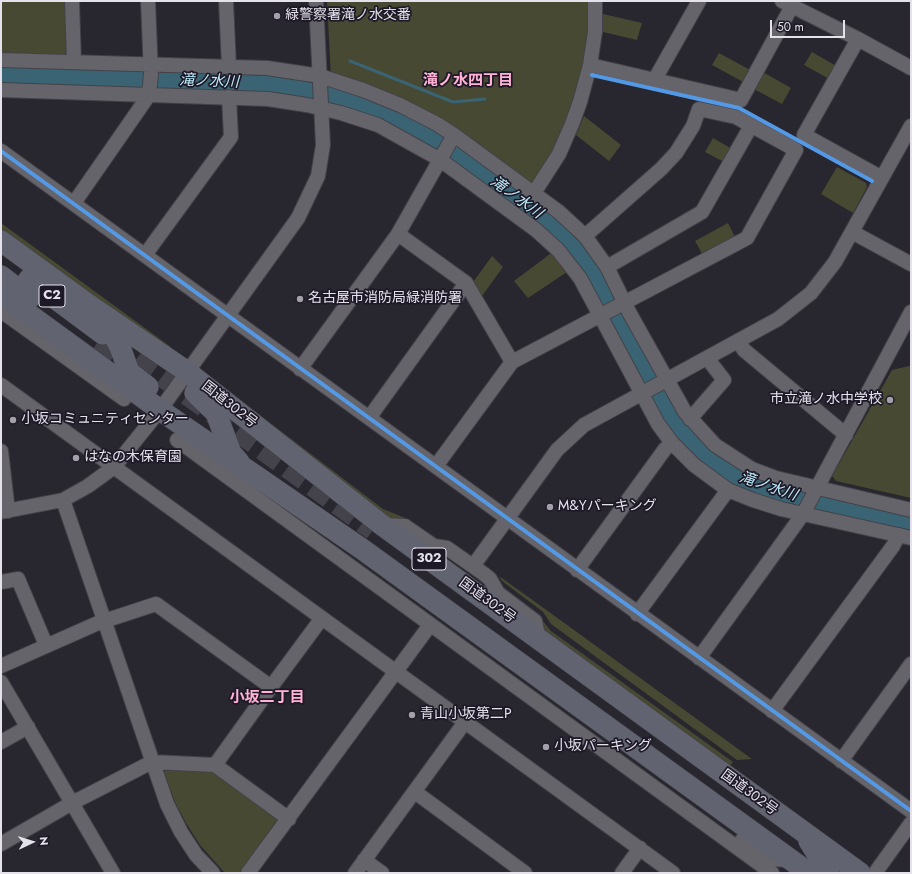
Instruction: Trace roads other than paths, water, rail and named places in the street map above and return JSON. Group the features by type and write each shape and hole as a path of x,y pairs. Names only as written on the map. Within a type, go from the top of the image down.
{"highway":[{"name":"国道302号","path":"1,241 186,371 382,525 860,873"},
{"name":"C2","path":"1,258 93,352"},
{"name":"C2","path":"1,276 93,352"},
{"name":"302","path":"1,294 93,352 160,410 362,549 809,873"},
{"path":"89,304 112,332 120,347 129,372 153,391 160,410"},
{"path":"186,371 188,385 216,413 231,453 243,467"},
{"path":"795,826 810,843 829,873"}],"street":[{"path":"72,1 74,62"},
{"path":"74,203 150,80 148,1"},
{"path":"226,1 229,67"},
{"path":"1,451 5,511 63,500 88,486 114,467 160,410 226,315 298,218 311,192 321,164 321,92 316,1"},
{"path":"534,193 559,154 572,124 590,65 595,32 595,1"},
{"path":"655,79 699,1"},
{"path":"590,65 741,100 787,4 858,39 911,68"},
{"path":"858,39 804,135 882,178"},
{"path":"1,60 74,62 229,97 268,99 321,92 363,90 400,105 438,124 446,147 547,238 567,260 580,278 612,309 653,386 672,444 694,465 728,490 753,500 810,501 911,510"},
{"path":"1,90 150,80 229,67 267,68 321,92 341,112 446,147 534,193 559,212 585,236 606,267 612,309 653,386 690,419 714,445 752,469 776,478 810,501 905,536 893,546 772,711"},
{"path":"145,255 231,137 229,97"},
{"path":"436,466 512,362 747,238 796,150 736,117 699,109 693,126 676,153 661,169 585,236"},
{"path":"606,267 702,212 751,126"},
{"path":"473,566 506,518 557,450 584,425 599,415 778,319 811,293 835,262 911,126"},
{"path":"300,369 398,234 446,147"},
{"path":"1,151 300,369 436,466 637,614 911,811"},
{"path":"852,232 911,264"},
{"path":"398,234 466,283 512,362"},
{"path":"369,418 466,283"},
{"path":"1,310 93,352 124,399"},
{"path":"699,658 810,501 911,312"},
{"path":"738,341 744,350 846,435"},
{"path":"690,419 724,380 707,358"},
{"path":"1,384 673,873"},
{"path":"177,440 772,873"},
{"path":"577,570 665,450 672,444"},
{"path":"637,614 728,490"},
{"path":"63,500 167,804 181,832 196,854 213,873"},
{"path":"382,525 405,526 434,546 447,548 473,566 490,579 498,593 535,621 539,640"},
{"path":"362,549 365,564 395,587 400,602"},
{"path":"1,582 18,579 46,645"},
{"path":"1,666 104,620 156,604 271,687"},
{"path":"215,765 322,618"},
{"path":"248,873 289,819 430,624"},
{"path":"841,761 911,664"},
{"path":"1,682 113,873"},
{"path":"355,873 465,722"},
{"path":"1,742 28,727"},
{"path":"1,844 72,803 152,762 215,765 289,819"},
{"path":"415,792 526,873"},
{"path":"875,873 911,823"},
{"path":"726,839 741,840 771,859 792,861"},
{"path":"622,873 640,848"},
{"path":"364,860 382,873"}],"waterway":[{"path":"350,61 453,102 485,99"},
{"name":"滝ノ水川","path":"1,75 274,85 336,96 396,117 453,152 549,222 575,247 594,273 666,409 689,441 704,456 731,474 770,491 911,524"}],"tunnel":[{"path":"112,340 373,530"},
{"path":"95,346 122,365"}],"place":[{"name":"緑警察署滝ノ水交番","path":"277,16"},
{"name":"名古屋市消防局緑消防署","path":"300,299"},
{"name":"市立滝ノ水中学校","path":"890,400"},
{"name":"小坂コミュニティセンター","path":"13,420"},
{"name":"はなの木保育園","path":"76,458"},
{"name":"M&Yパーキング","path":"550,507"},
{"name":"青山小坂第二P","path":"412,715"},
{"name":"小坂パーキング","path":"546,747"}],"district":[{"name":"滝ノ水四丁目","path":"468,81"},
{"name":"小坂二丁目","path":"267,698"}]}
